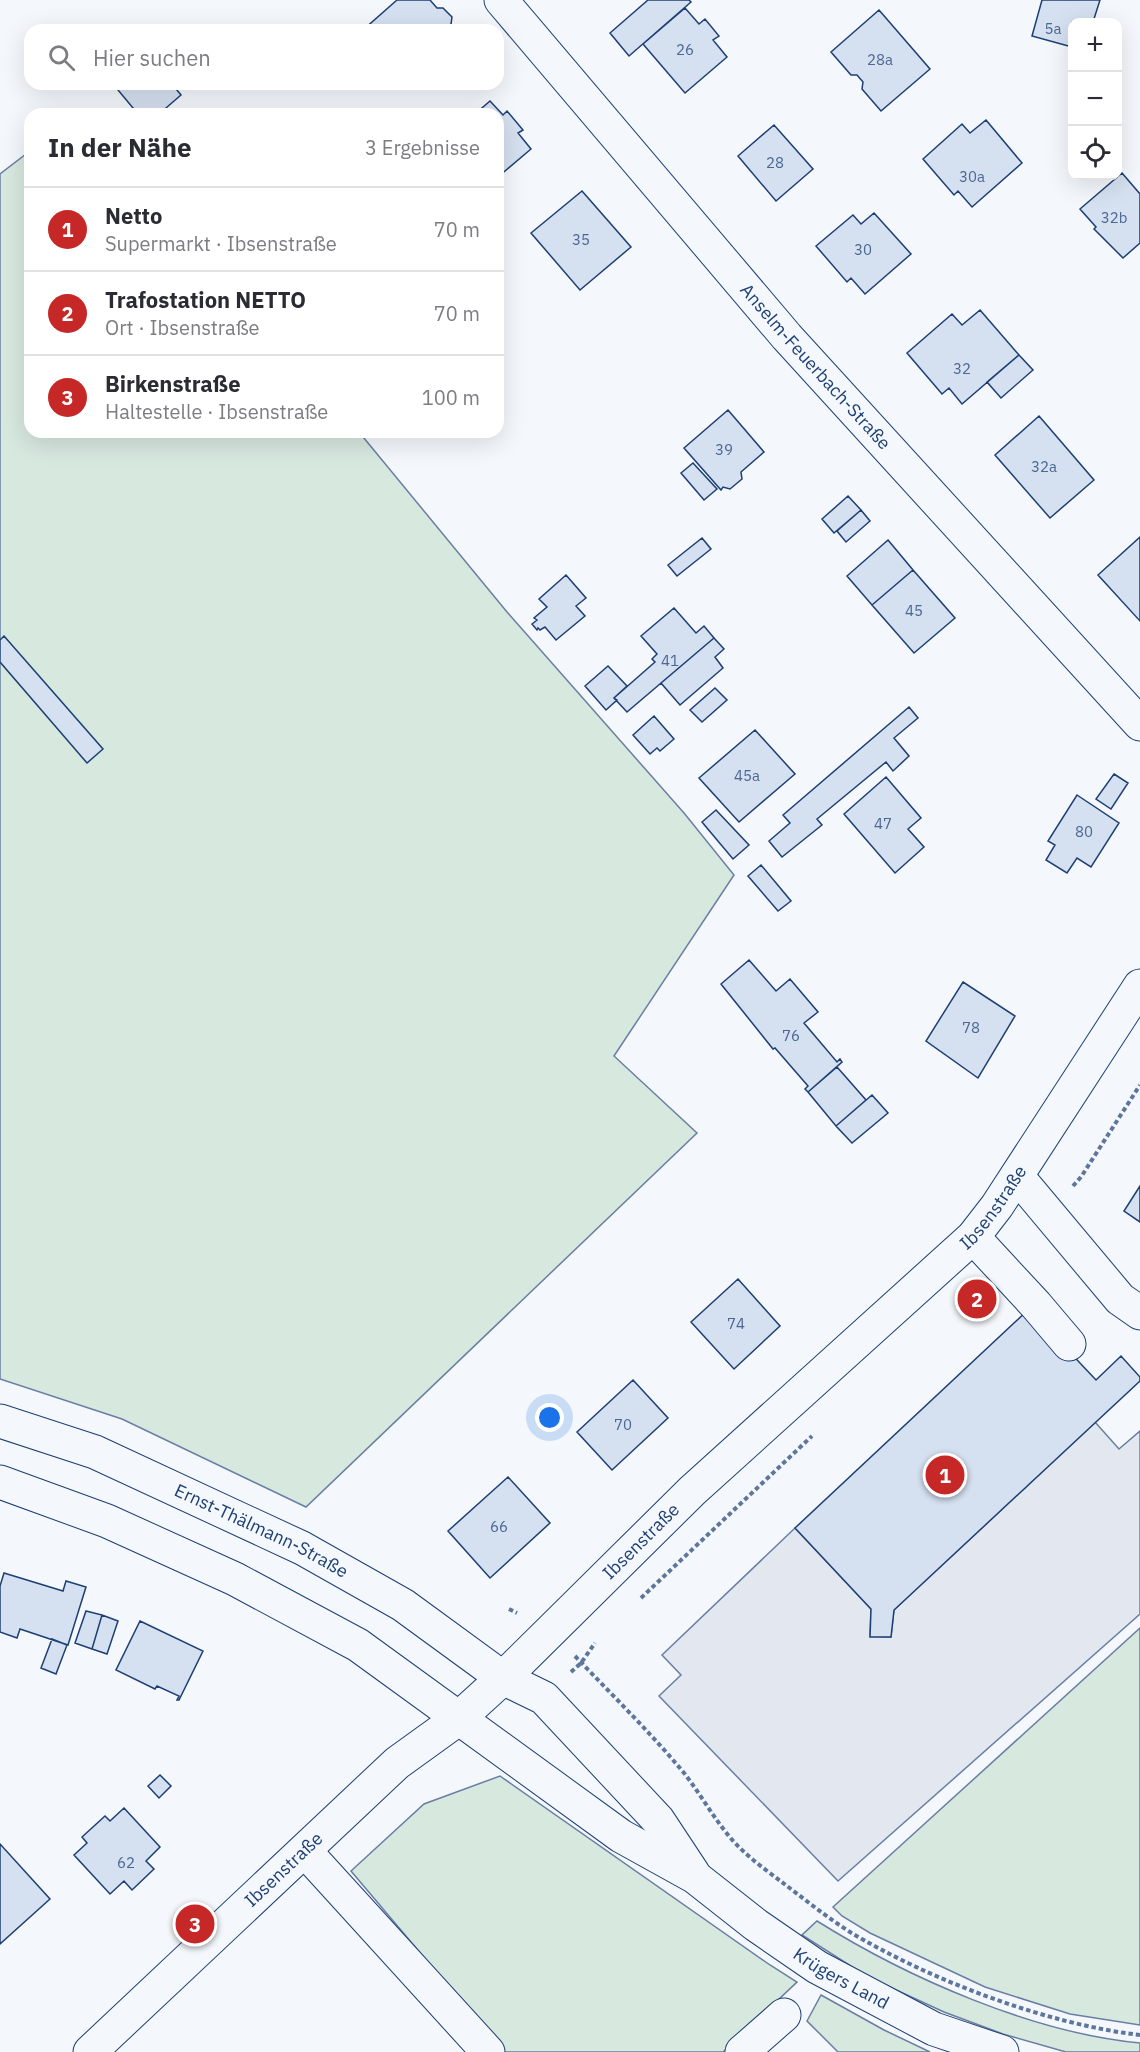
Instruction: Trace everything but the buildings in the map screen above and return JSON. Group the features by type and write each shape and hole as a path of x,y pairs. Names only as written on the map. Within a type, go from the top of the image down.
{"street":[{"name":"Anselm-Feuerbach-Straße","path":"501,0 787,337 1140,724"},
{"name":"Ibsenstraße","path":"90,2052 398,1763 458,1719 503,1678 692,1491 973,1237 1017,1176 1140,986"},
{"path":"1017,1176 1120,1299 1140,1313"},
{"path":"973,1237 1069,1344"},
{"name":"Ernst-Thälmann-Straße","path":"0,1421 95,1452 302,1548 403,1605 503,1678"},
{"path":"0,1482 107,1521 235,1579 358,1645 458,1719"},
{"name":"Krügers Land","path":"503,1678 544,1698 658,1820 695,1877"},
{"name":"Krügers Land","path":"458,1719 621,1836 695,1877 756,1925 817,1967 934,2029 1002,2052"},
{"path":"305,1851 488,2052"},
{"path":"742,2052 784,2014"}],"path":[{"path":"509,1609 551,1631 661,1746 736,1844 815,1909 850,1932 913,1965 974,1991 1080,2024 1140,2034"}],"shaded area":[{"path":"24,156 24,438 364,438 507,612 684,813 734,875 614,1056 697,1133 306,1507 122,1419 0,1379 0,174"},
{"path":"1095,1422 1119,1449 1140,1431 1140,1614 838,1881 659,1696 681,1675 662,1655 795,1528 871,1609 870,1636 891,1637 894,1610"},
{"path":"1140,1628 1140,2025 1070,2014 985,1987 870,1933 842,1916 833,1907"},
{"path":"500,1776 797,1982 723,2052 504,2052 351,1871 424,1804"},
{"path":"817,1921 891,1963 972,2000 1057,2028 1140,2043 1140,2052 1066,2052 1003,2034 944,2012 868,1977 802,1935"},
{"path":"821,1995 884,2030 930,2052 838,2052 807,2021"}],"place":[{"name":"Trafostation NETTO","path":"977,1299"},
{"name":"Netto","path":"945,1475"},
{"name":"Birkenstraße","path":"195,1924"}]}
